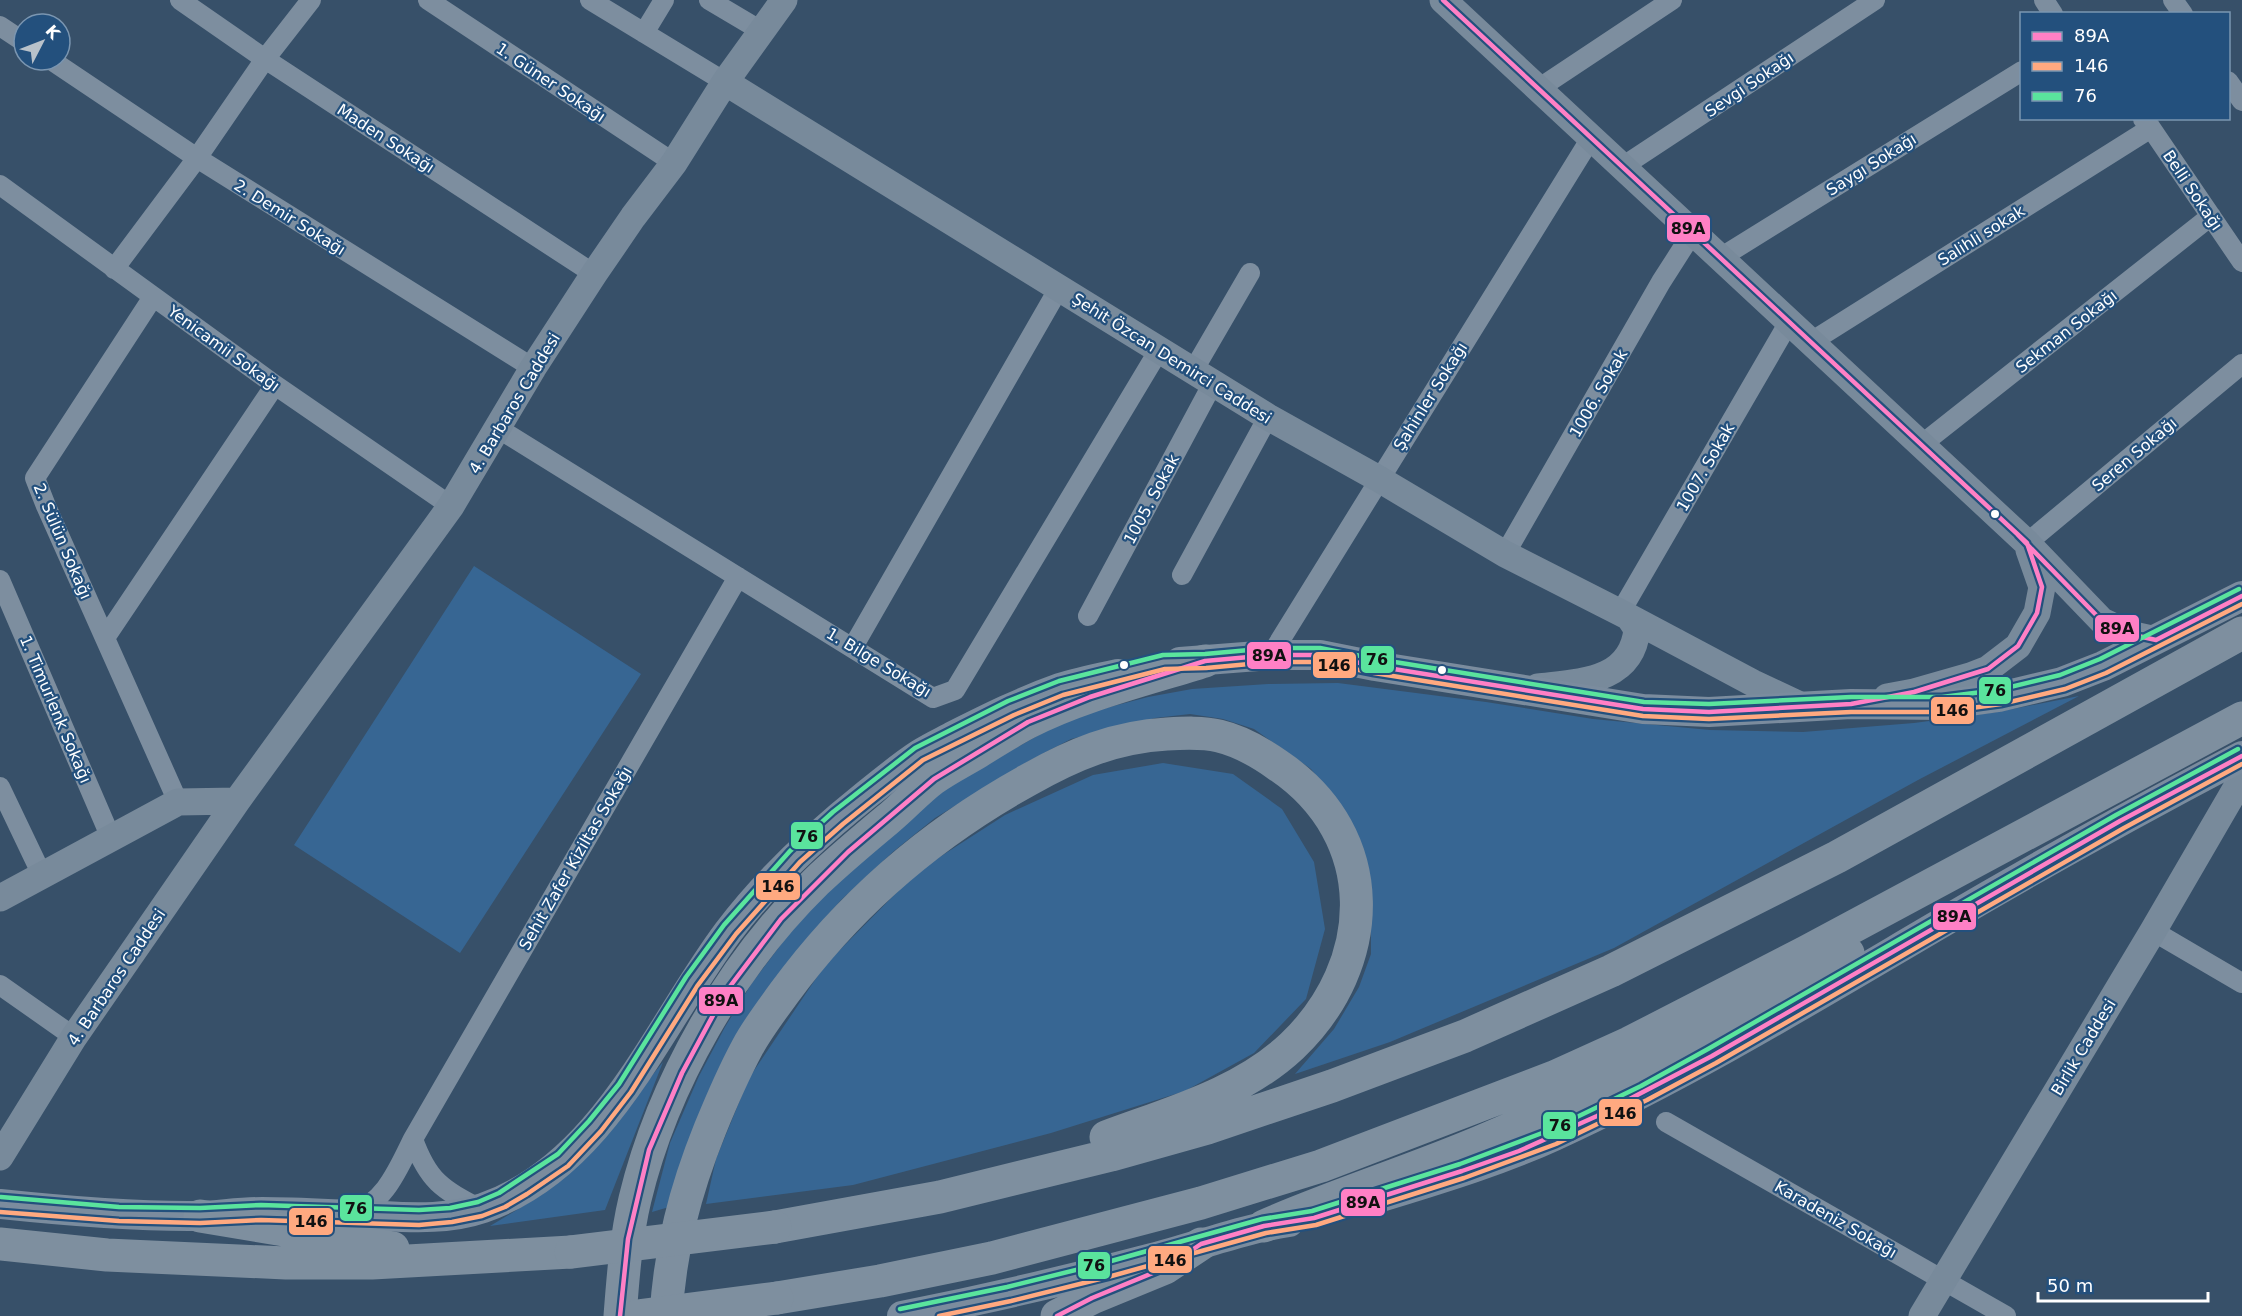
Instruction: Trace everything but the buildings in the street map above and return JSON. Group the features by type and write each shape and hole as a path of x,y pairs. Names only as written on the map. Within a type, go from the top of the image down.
{"highway":[{"path":"0,1244 106,1255 252,1262 372,1263 571,1252 774,1227 940,1197 1012,1181 1218,1125 1465,1036 1611,971 1837,857 2242,633"},
{"path":"620,1316 628,1239 636,1198 649,1150 662,1115 724,993 781,919 848,852 934,779 962,761 1028,722 1090,697 1205,661"},
{"path":"637,1316 777,1298 880,1281 992,1258 1201,1203 1331,1162 1554,1077 1629,1043 1806,952 2242,718"},
{"path":"666,1316 676,1233 688,1186 723,1096 748,1046 770,1012 826,940 862,902 921,852 994,799 1055,765 1106,743 1147,735 1185,733 1218,736 1264,756 1299,780 1323,806 1341,835 1351,866 1357,895 1356,923 1342,978 1327,1005 1289,1048 1242,1083 1086,1145 1012,1181"},
{"path":"1264,1226 1307,1207 1479,1142 1597,1089 1703,1037 1775,998 1844,955 1923,903 1978,859"},
{"path":"200,1216 379,1245 445,1260"},
{"path":"1057,1316 1092,1298 1165,1268 1201,1244"}],"main road":[{"path":"0,1204 119,1214 200,1216 261,1212 419,1218 480,1209 524,1188 563,1160 596,1126 625,1088 693,981 730,929 759,894 795,857 837,818 919,754 1011,708 1061,688 1164,662 1270,655 1320,655 1643,709 1709,712 1851,704 1942,705 1999,697 2062,682 2103,666 2231,602"},
{"path":"902,1316 1009,1294 1264,1226 1314,1218 1519,1151 1597,1116 1721,1051 2120,821 2242,756"}],"street":[{"name":"Maden Sokağı","path":"180,0 265,59 594,274"},
{"path":"114,269 197,158 265,59 311,0"},
{"name":"1. Güner Sokağı","path":"428,0 674,163"},
{"path":"590,0 725,82"},
{"path":"644,33 664,0"},
{"path":"709,0 762,32"},
{"name":"4. Barbaros Caddesi","path":"0,1157 74,1037 237,801 450,506 533,368 594,274 633,216 674,163 725,82 784,0"},
{"path":"1443,0 2027,543 2102,621 2129,634 2156,640"},
{"path":"1538,89 1672,0"},
{"name":"Sevgi Sokağı","path":"1622,167 1875,0"},
{"name":"2. Demir Sokağı","path":"69,72 197,158 533,368"},
{"name":"Saygı Sokağı","path":"1720,258 2020,72"},
{"name":"Şehit Özcan Demirci Caddesi","path":"725,82 1268,417 1379,479 1505,554 1753,683 1802,706"},
{"path":"2230,83 2242,101"},
{"name":"Belli Sokağı","path":"2147,123 2242,262"},
{"name":"Salihli sokak","path":"1811,342 2147,123"},
{"name":"Şahinler Sokağı","path":"1270,655 1591,138"},
{"name":"Yenicamii Sokağı","path":"0,185 275,385 450,506"},
{"name":"Sekman Sokağı","path":"1921,445 2211,216"},
{"name":"1006. Sokak","path":"1505,554 1661,282 1693,232"},
{"name":"1005. Sokak","path":"1088,616 1203,377 1250,273"},
{"path":"853,647 1059,288"},
{"name":"2. Sülün Sokağı","path":"153,297 35,478 178,802"},
{"name":"1007. Sokak","path":"1625,615 1789,322"},
{"name":"1. Bilge Sokağı","path":"498,429 933,698 955,690 1159,350"},
{"name":"Seren Sokağı","path":"2027,543 2242,364"},
{"path":"105,638 275,385"},
{"path":"1182,575 1268,417"},
{"path":"1851,704 1914,693 1970,676 1988,669 2018,646 2037,613 2042,587 2027,543"},
{"name":"Sehit Zafer Kiziltas Sokağı","path":"338,1215 359,1211 376,1198 393,1180 413,1139 738,577"},
{"path":"2231,602 2242,578"},
{"name":"1. Timurlenk Sokağı","path":"0,580 111,838"},
{"path":"1521,688 1591,681 1608,674 1627,659 1636,644 1637,629 1625,615"},
{"name":"Birlik Caddesi","path":"1922,1316 2242,778"},
{"path":"0,787 42,875"},
{"path":"0,898 178,802 237,801"},
{"path":"2153,931 2242,982"},
{"path":"0,985 74,1037"},
{"name":"Karadeniz Sokağı","path":"1666,1122 2006,1316"},
{"path":"413,1139 421,1162 434,1181 480,1209"}],"shaded area":[{"path":"474,566 641,674 460,953 294,845"},
{"path":"1338,683 1486,702 1593,719 1710,730 1803,732 1914,723 1997,712 2079,696 1918,780 1614,948 1390,1042 1295,1074 1334,1029 1359,987 1371,954 1371,918 1342,808 1311,769 1254,729 1223,719 1190,714 1155,718 1071,739 1027,762 935,818 894,851 841,900 805,941 669,1207 652,1212 670,1143 699,1076 752,983 789,934 831,886 926,802 966,776 1062,722 1102,709 1192,689 1268,684"},
{"path":"1163,763 1233,774 1282,809 1314,862 1325,929 1306,999 1254,1053 1185,1091 1051,1133 853,1185 706,1204 716,1159 749,1078 825,965 918,871 1005,815 1093,775"},
{"path":"663,1062 605,1210 490,1226 543,1194 599,1141"}],"transit line":[{"name":"89A","path":"620,1316 628,1239 649,1150 682,1073 725,993 781,919 848,852 934,779 1028,722 1090,697 1205,661 1271,655 1320,655 1643,709 1709,712 1851,704 1914,692 1988,669 2018,646 2037,613 2042,587 2027,543 1443,0"},
{"name":"89A","path":"2018,535 2102,621 2129,634 2156,640 2242,596"},
{"name":"76","path":"1,1197 119,1207 200,1208 261,1205 419,1210 450,1208 478,1202 499,1193 558,1154 589,1121 619,1084 686,977 724,925 790,851 833,812 915,748 1008,701 1059,681 1163,655 1271,648 1320,648 1644,702 1709,704 1851,697 1942,697 1998,690 2060,675 2100,659 2239,589"},
{"name":"146","path":"0,1212 119,1221 200,1223 261,1220 419,1225 482,1216 505,1207 568,1166 601,1131 631,1092 698,985 736,934 800,862 843,824 923,760 1014,715 1063,695 1165,669 1271,662 1319,662 1374,673 1643,716 1709,719 1851,712 1942,712 2001,704 2065,689 2106,673 2242,604"},
{"name":"76","path":"900,1309 1007,1287 1104,1263 1262,1219 1312,1211 1460,1164 1550,1130 1641,1086 1708,1049 2116,815 2238,749"},
{"name":"89A","path":"1057,1316 1092,1298 1165,1268 1201,1244 1264,1226 1314,1218 1462,1171 1519,1151 1597,1116 1712,1056 2120,821 2242,756"},
{"name":"146","path":"939,1316 1108,1277 1266,1233 1316,1225 1464,1178 1556,1144 1647,1100 1716,1063 2124,828 2242,764"}]}
